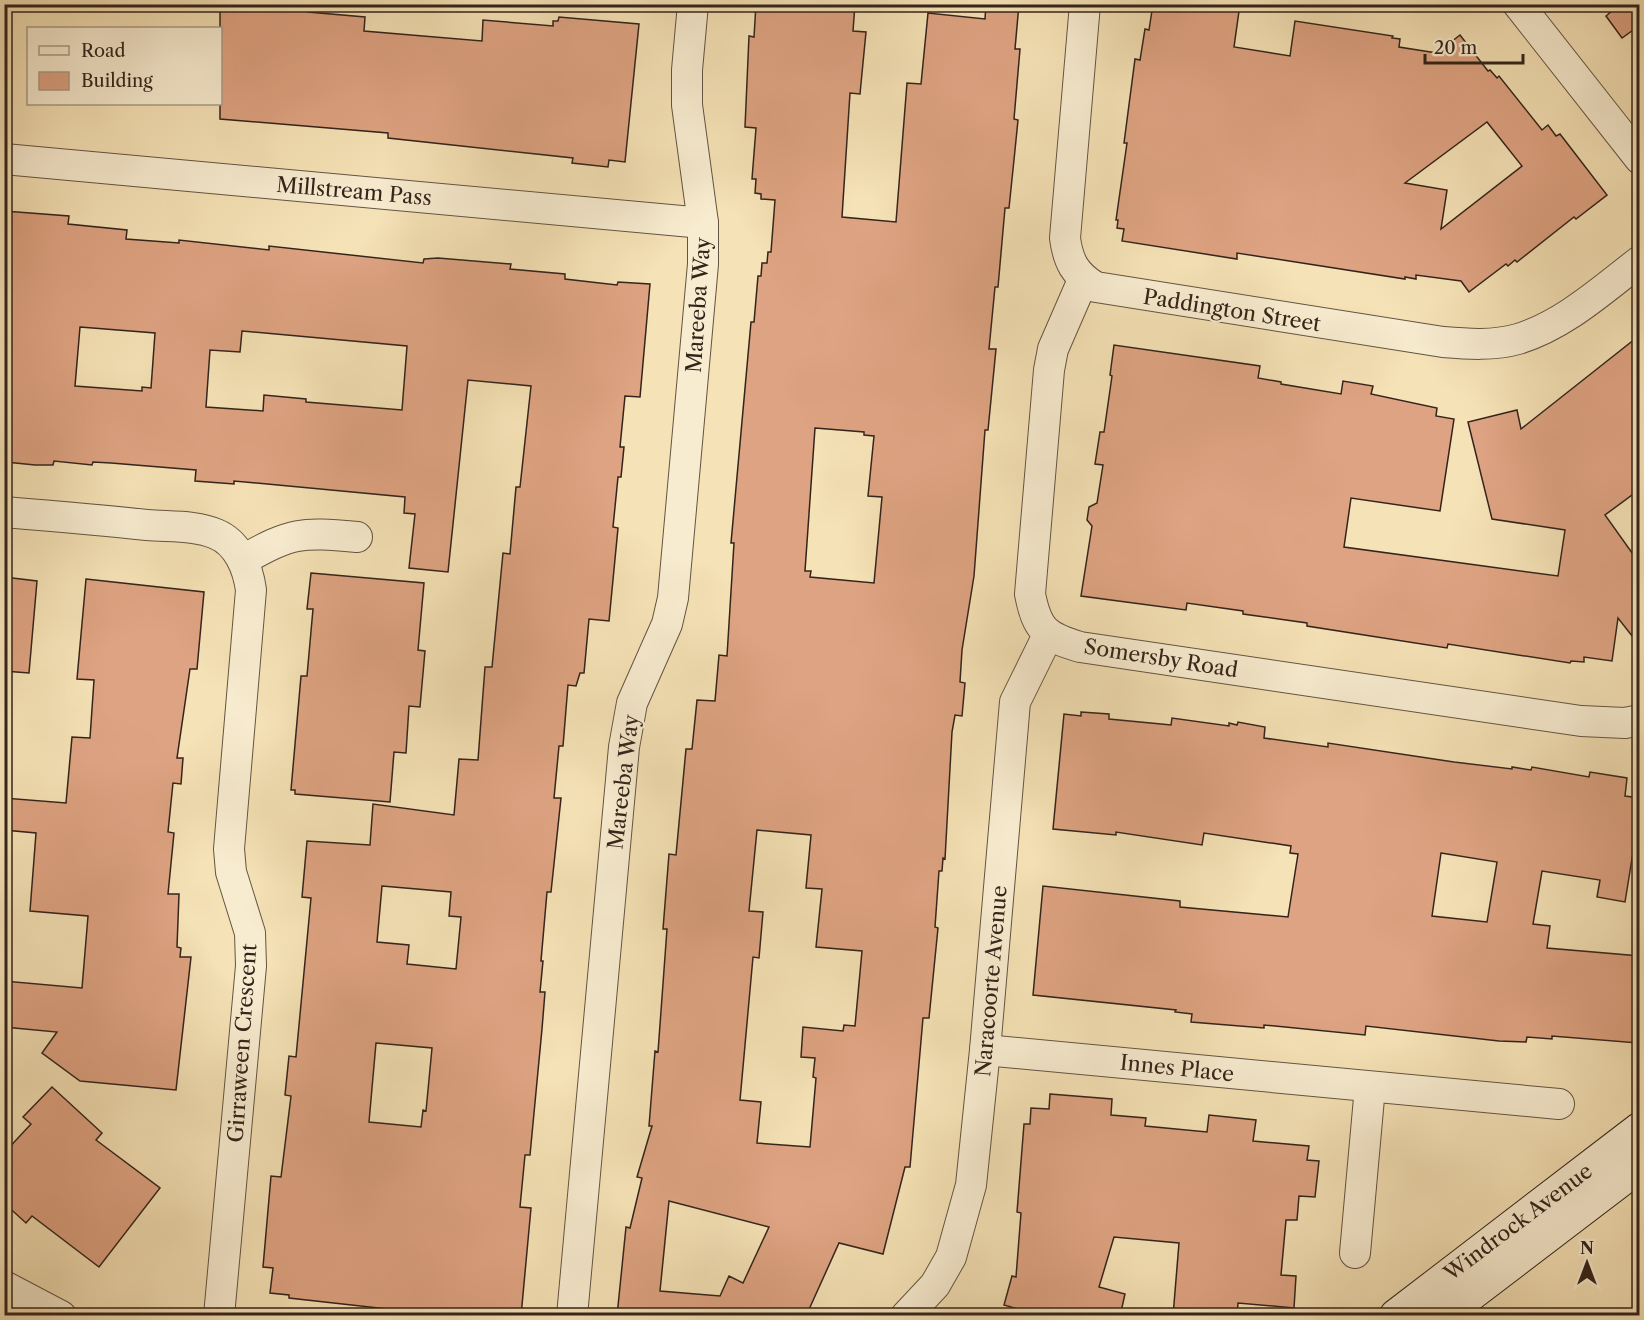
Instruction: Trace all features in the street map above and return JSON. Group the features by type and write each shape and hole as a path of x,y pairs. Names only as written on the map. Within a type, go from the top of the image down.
{"street":[{"name":"Mareeba Way","path":"572,1316 624,747 632,703 667,624 673,598 700,304 703,223 687,105 687,70 693,4"},
{"path":"1048,635 1038,624 1030,594 1048,370 1053,349 1083,280 1074,270 1067,254 1065,223 1085,4"},
{"path":"1518,4 1640,159"},
{"name":"Millstream Pass","path":"4,159 703,223"},
{"name":"Paddington Street","path":"1083,280 1111,291 1467,344 1517,339 1547,327 1573,311 1640,261"},
{"name":"Girraween Crescent","path":"4,512 201,530 216,534 229,543 243,560 251,590 229,849 231,872 250,933 251,966 219,1316"},
{"path":"243,560 280,539 298,534 357,537"},
{"name":"Somersby Road","path":"1048,635 1080,647 1581,721 1625,723 1640,720"},
{"name":"Naracoorte Avenue","path":"906,1316 935,1285 951,1257 970,1185 985,1050 1015,702 1048,635"},
{"name":"Innes Place","path":"985,1050 1559,1104"},
{"path":"1355,1253 1370,1087"},
{"name":"Windrock Avenue","path":"1396,1316 1640,1129"},
{"name":"Windrock Avenue","path":"1442,1316 1640,1165"},
{"path":"4,1286 61,1316"}],"building":[{"path":"220,4 262,4 308,9 308,12 365,17 364,31 482,41 483,20 553,26 553,21 558,21 559,17 639,24 625,162 609,160 608,167 572,163 573,158 388,138 388,133 220,119 222,27 220,27"},
{"path":"756,4 855,4 853,31 866,32 860,94 850,93 842,217 896,222 907,83 921,84 928,13 985,19 986,4 1019,4 1015,49 1020,49 1014,119 1018,120 1009,208 1005,208 998,287 995,287 989,349 996,349 988,430 985,430 974,576 962,650 960,682 965,683 962,716 955,715 952,732 945,859 943,858 942,871 939,871 935,927 938,928 929,1018 923,1018 910,1167 905,1167 883,1254 839,1243 806,1316 735,1316 723,1310 723,1316 617,1316 626,1227 630,1228 642,1178 637,1177 652,1126 649,1126 655,1051 658,1052 667,929 663,929 669,854 676,855 686,749 692,749 697,700 715,701 719,655 727,656 734,543 731,543 751,322 754,322 758,276 761,276 762,263 767,263 768,252 771,252 775,200 761,199 761,194 755,193 756,179 752,179 756,128 745,127 749,36 754,37","holes":["815,428 864,432 864,435 874,436 868,496 882,497 874,583 810,577 811,571 805,571","757,830 811,835 806,888 822,889 816,947 862,951 855,1026 844,1025 843,1031 803,1027 801,1057 815,1058 813,1077 816,1078 810,1147 757,1143 761,1102 740,1100 753,957 759,958 763,912 749,911","669,1201 769,1227 743,1283 729,1276 720,1296 660,1291"]},
{"path":"1153,4 1240,4 1234,47 1290,56 1295,21 1393,36 1392,38 1400,39 1399,47 1437,53 1460,35 1488,71 1490,70 1497,78 1499,76 1542,130 1548,125 1556,136 1560,134 1607,195 1576,219 1574,217 1517,262 1515,260 1508,266 1506,264 1469,292 1461,281 1416,275 1416,279 1405,277 1405,279 1237,253 1237,259 1122,241 1124,229 1117,228 1118,220 1116,220 1127,143 1124,143 1135,59 1140,60 1145,29 1149,30","holes":["1487,122 1522,166 1441,229 1447,190 1405,183"]},
{"path":"1620,4 1640,4 1640,25 1622,38 1606,16"},
{"path":"4,211 69,216 68,224 127,230 126,239 179,243 179,240 269,250 269,246 423,263 424,259 438,258 511,264 510,269 565,274 565,279 617,285 618,282 650,284 640,397 625,396 620,447 624,447 621,477 618,477 613,527 618,528 609,621 589,619 584,673 580,673 576,686 568,685 563,746 559,746 554,798 561,798 551,892 547,892 541,961 543,961 540,992 545,992 542,1029 530,1155 525,1155 520,1207 531,1208 521,1316 490,1316 432,1309 432,1314 289,1298 289,1295 270,1293 273,1268 263,1267 271,1176 281,1177 291,1096 285,1095 289,1056 296,1057 311,898 302,897 307,841 370,845 373,804 454,815 459,759 478,760 485,667 492,667 503,553 510,554 516,487 520,487 531,386 468,380 448,572 409,568 415,514 404,513 405,497 234,481 234,484 195,481 196,470 93,462 92,465 54,461 53,465 35,465 6,462 11,396 4,396","holes":["80,327 155,333 151,388 142,387 142,391 75,386","242,331 407,346 402,410 306,402 306,399 264,395 263,411 206,407 210,350 240,352","382,886 451,892 449,916 461,917 456,969 407,964 409,945 377,942","376,1043 432,1048 426,1111 423,1110 421,1127 369,1122"]},
{"path":"1640,335 1640,489 1605,515 1640,564 1640,646 1618,618 1612,661 1584,657 1584,662 1571,661 1570,663 1448,644 1447,648 1307,626 1307,623 1187,603 1186,610 1081,596 1092,526 1087,520 1089,507 1097,503 1103,465 1095,464 1100,432 1104,432 1114,345 1260,366 1258,378 1341,394 1343,381 1373,386 1371,394 1437,408 1436,416 1454,419 1440,511 1351,498 1344,547 1558,576 1565,530 1492,519 1468,422 1517,410 1521,429"},
{"path":"311,573 424,583 418,650 425,651 420,707 409,706 406,753 394,752 390,802 295,794 295,790 291,790 301,676 307,676 313,609 307,609"},
{"path":"4,577 37,581 29,673 4,671"},
{"path":"86,579 204,592 197,669 190,669 177,758 183,758 181,784 173,783 168,832 174,833 168,894 179,894 177,947 181,948 180,957 191,957 176,1090 80,1081 42,1053 57,1032 4,1027 4,981 82,988 88,916 30,911 36,833 4,830 4,798 66,803 72,737 90,738 94,680 77,679"},
{"path":"1081,712 1109,714 1109,719 1171,725 1172,718 1229,726 1229,723 1237,725 1238,722 1265,727 1264,738 1328,747 1328,743 1512,769 1512,767 1531,770 1532,767 1589,777 1590,772 1627,778 1625,796 1640,798 1640,834 1636,834 1625,902 1597,897 1600,880 1542,871 1533,924 1550,926 1547,948 1640,956 1638,1043 1552,1036 1552,1039 1527,1037 1526,1042 1499,1041 1366,1026 1365,1035 1264,1025 1264,1028 1191,1022 1192,1014 1175,1012 1176,1010 1033,995 1043,886 1180,901 1180,907 1288,917 1298,854 1290,853 1291,846 1204,833 1202,845 1116,832 1116,835 1053,829 1064,714 1081,716","holes":["1441,853 1497,862 1487,922 1432,916"]},
{"path":"52,1087 102,1133 96,1140 160,1188 99,1267 32,1216 26,1223 4,1203 4,1153 31,1124 23,1117"},
{"path":"1050,1094 1112,1099 1111,1115 1146,1118 1145,1126 1207,1132 1209,1115 1256,1120 1253,1141 1309,1146 1307,1160 1319,1161 1315,1197 1299,1196 1297,1220 1286,1220 1281,1275 1296,1276 1294,1308 1238,1303 1237,1316 1173,1316 1179,1243 1114,1237 1099,1287 1125,1294 1120,1316 1042,1316 1004,1305 1012,1276 1016,1277 1021,1213 1017,1212 1024,1124 1030,1124 1031,1108 1049,1109"}]}
